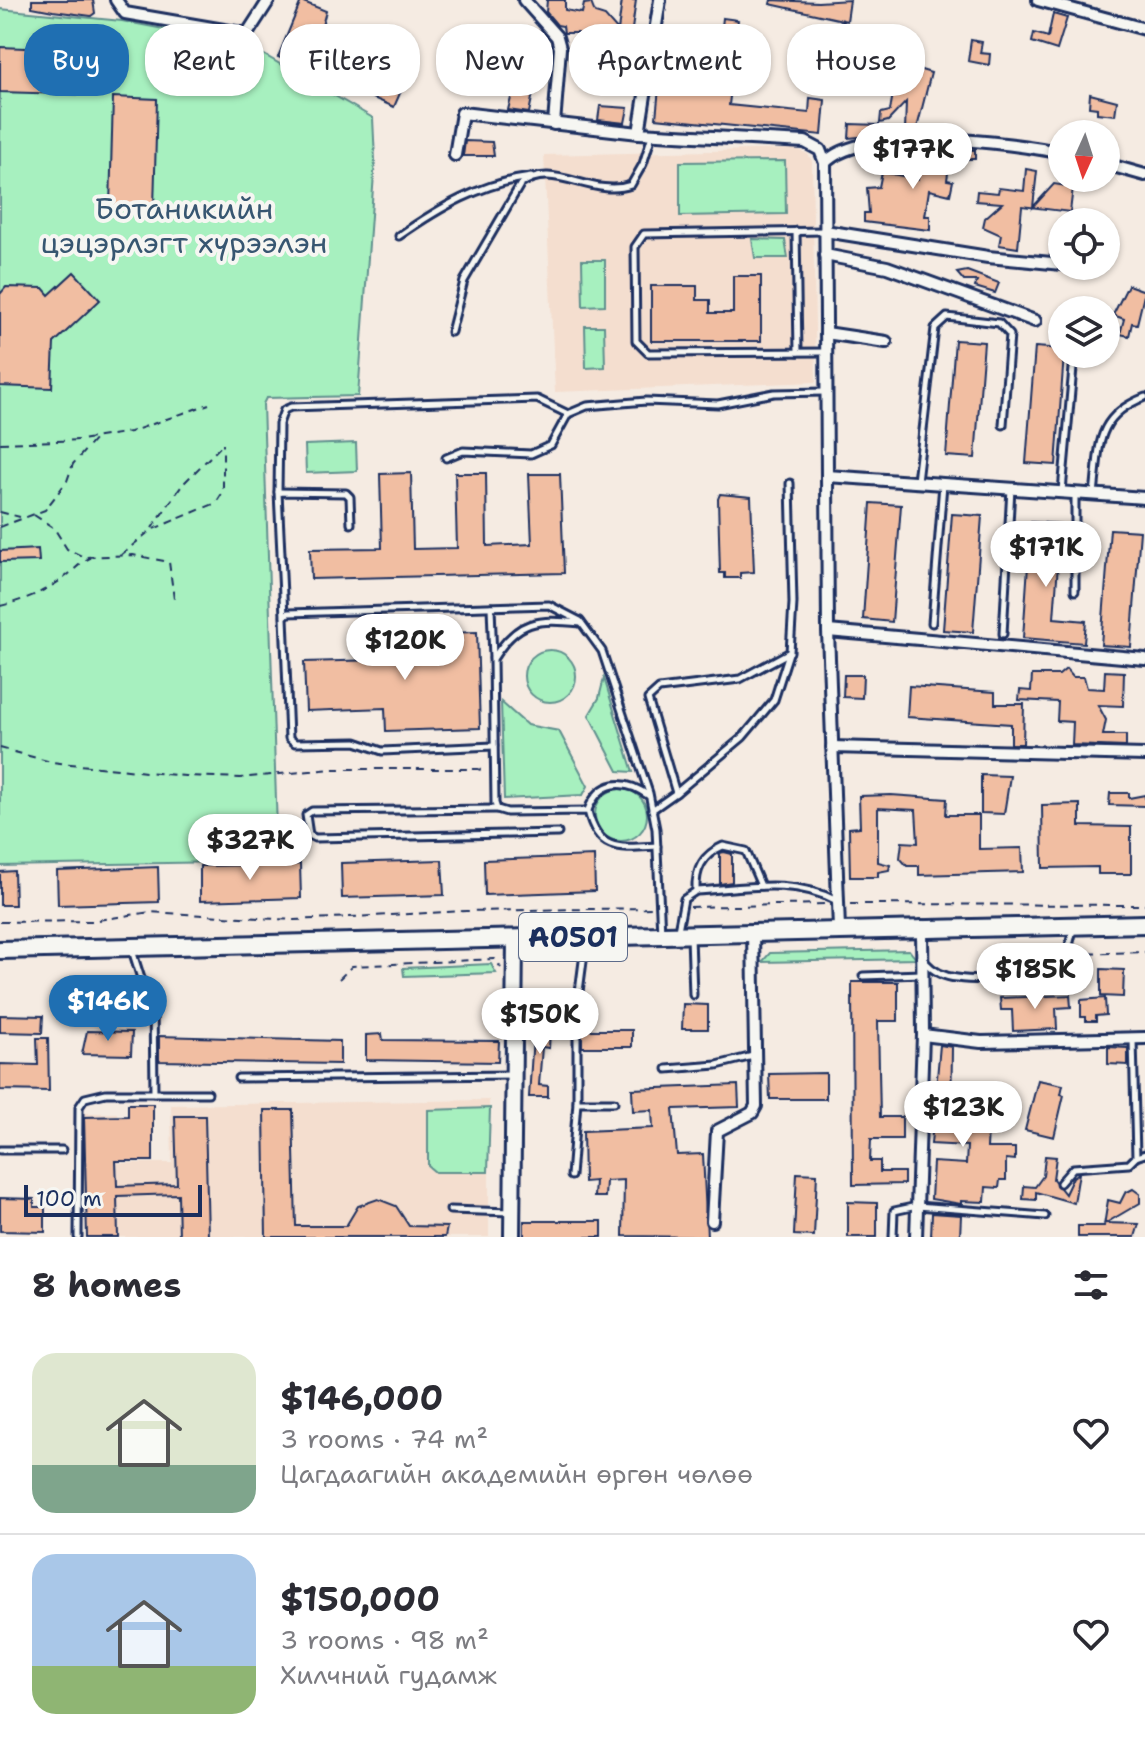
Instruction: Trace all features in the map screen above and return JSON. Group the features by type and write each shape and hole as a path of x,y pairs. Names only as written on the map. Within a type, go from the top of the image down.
{"highway":[{"name":"A0501","path":"0,950 922,926 1145,924"}],"main road":[{"path":"512,1237 515,938"}],"street":[{"path":"116,0 125,13 247,34 269,0"},
{"path":"524,0 557,37 560,48 554,124"},
{"path":"639,133 660,0"},
{"path":"1038,0 1145,29"},
{"path":"455,155 462,113 639,133 805,142 820,150 825,163 828,631 839,929"},
{"path":"825,163 842,152 915,136 1048,150"},
{"path":"1120,168 1145,175"},
{"path":"825,231 988,257 1048,263"},
{"path":"825,255 887,267 1035,321"},
{"path":"826,333 886,342"},
{"path":"827,476 1145,498"},
{"path":"828,631 1145,659"},
{"path":"832,747 1145,755"},
{"path":"916,1237 923,1035 922,926"},
{"path":"712,1221 714,1140 722,1127 752,1113 756,1106 753,932"},
{"path":"923,1035 981,1042 1139,1037"}],"lane":[{"path":"399,236 434,212 500,180 562,176 590,188 617,190 631,185 643,164 652,134"},
{"path":"451,332 464,281 520,185 531,177"},
{"path":"796,231 798,352"},
{"path":"825,231 642,235 635,247 636,341 648,353 826,352"},
{"path":"917,481 935,328 947,317 999,323 1007,328 1010,335 1003,425"},
{"path":"1062,492 1073,368"},
{"path":"446,458 463,451 531,454 551,445 568,414 587,406 646,401 718,404 774,393 826,392"},
{"path":"1093,495 1103,430 1110,417 1123,406 1145,397"},
{"path":"494,746 382,751 356,742 295,743 289,738 278,492 280,416 291,407 537,399 568,414"},
{"path":"652,810 743,737 774,700 790,652 793,603 790,483"},
{"path":"932,623 943,484"},
{"path":"1003,634 1011,488"},
{"path":"278,492 346,493 350,497 351,524"},
{"path":"1075,493 1075,591"},
{"path":"284,617 288,613 549,605 582,623 602,651 650,796 657,846 659,908 676,934 693,995"},
{"path":"491,607 497,809"},
{"path":"493,659 502,644 522,625 547,620 582,623"},
{"path":"676,793 648,699 652,693 659,689 740,679 790,652"},
{"path":"650,796 635,786 607,786 597,792 588,811 592,827 601,839 616,847 657,846"},
{"path":"558,833 315,838 309,835 306,815 312,811 588,811"},
{"path":"696,891 695,875 701,863 723,846 746,851 761,886"},
{"path":"676,934 684,899 696,891 761,886 805,887 838,903"},
{"path":"922,959 934,972 958,978 1038,976 1055,970 1067,953 1075,924"},
{"path":"571,1176 577,1102 577,1007 587,937"},
{"path":"132,948 144,988 153,1003 154,1093"},
{"path":"863,976 923,974"},
{"path":"87,1007 123,1007 131,1004 144,988"},
{"path":"1136,1157 1139,1037"},
{"path":"667,1069 717,1065 754,1056"},
{"path":"238,1078 513,1075"},
{"path":"78,1237 81,1103 92,1094 208,1093"},
{"path":"577,1102 614,1102"},
{"path":"0,1150 62,1150"},
{"path":"1060,1183 1073,1168 1129,1164 1145,1154"},
{"path":"893,1237 894,1211 917,1206 1045,1216"},
{"path":"450,1210 512,1212"}],"path":[{"path":"0,443 97,438 130,432 209,404"},
{"path":"0,527 34,515 51,504 73,464 97,438"},
{"path":"120,556 151,530 183,484 223,444 223,492 216,503 151,530"},
{"path":"0,512 21,518"},
{"path":"34,515 54,528 67,549 91,557 120,556 169,562 174,599"},
{"path":"0,606 54,584 68,575 75,565 91,557"},
{"path":"0,748 51,762 146,774 240,778 331,769 478,769 494,776"},
{"path":"682,907 838,903 1145,905"},
{"path":"0,922 92,921 150,912 294,920 466,911 659,908"},
{"path":"1067,953 1145,952"},
{"path":"339,979 352,966 495,959 501,969"}],"shaded area":[{"path":"796,149 808,154 812,161 816,382 555,392 544,155"},
{"path":"489,1100 489,1237 86,1237 81,1113 117,1113 119,1163 172,1163 171,1105"}],"green space":[{"name":"Ботаникийн цэцэрлэгт хүрээлэн","path":"0,9 145,25 145,96 264,96 264,55 280,64 280,96 335,96 373,118 375,160 358,396 266,398 263,404 278,861 0,866"},
{"path":"785,161 786,214 680,216 680,162"},
{"path":"752,239 785,240 788,258 755,258"},
{"path":"582,260 605,260 605,305 583,306"},
{"path":"585,326 604,326 605,367 586,368"},
{"path":"356,443 357,471 306,473 305,445"},
{"path":"550,650 568,658 576,676 568,694 550,702 532,694 524,676 532,658"},
{"path":"604,678 633,772 618,771 589,715 599,698"},
{"path":"501,702 527,725 559,731 588,786 583,795 504,799"},
{"path":"621,789 639,797 647,815 639,833 621,841 603,833 595,815 603,797"},
{"path":"909,950 916,959 762,962 770,953"},
{"path":"491,964 496,973 404,976 403,968"},
{"path":"490,1108 488,1172 435,1172 428,1166 428,1110"}],"building":[{"path":"32,0 93,0 95,13 91,16 32,7"},
{"path":"547,0 565,0 565,10 582,13 584,4 591,3 595,13 605,16 612,24 569,24 569,33 564,33 563,26 557,25 546,12"},
{"path":"622,0 636,0 633,24 619,24"},
{"path":"771,0 850,0 847,21 770,4"},
{"path":"301,1 326,11 322,24 292,24"},
{"path":"1053,14 1067,18 1057,50 1032,42 1034,33 1048,37"},
{"path":"723,18 738,20 737,24 722,24"},
{"path":"971,40 982,42 980,53 990,54 989,65 968,61"},
{"path":"0,47 24,48 24,93 0,92"},
{"path":"925,71 931,73 916,132 905,131 906,102 888,121 880,123 881,113 890,111 892,96 925,96"},
{"path":"1090,94 1117,101 1115,115 1097,113 1097,108 1089,107"},
{"path":"368,96 399,96 394,107"},
{"path":"512,96 532,96 529,113 508,110"},
{"path":"658,96 730,96 729,105 809,113 810,98 825,100 822,135 656,118"},
{"path":"113,97 157,99 154,208 110,207"},
{"path":"600,106 628,108 625,123 598,120"},
{"path":"850,124 879,125 878,135 849,138"},
{"path":"465,141 492,142 494,156 463,156"},
{"path":"925,147 975,150 975,159 950,159 947,180 953,181 950,195 929,190 925,216 930,216 930,230 864,222 864,213 869,213 867,188 879,187 882,172 918,179"},
{"path":"1026,169 1037,171 1033,207 1048,191 1072,192 1070,208 1048,209 1022,206 1018,248 999,245 1001,235 983,227 985,218 1002,203 976,201 977,191 998,193 999,188 1024,191"},
{"path":"967,271 999,283 995,293 975,287 977,281 964,281 957,273"},
{"path":"74,272 100,300 54,343 52,388 0,386 0,294 6,287 43,288 49,295"},
{"path":"733,276 761,276 761,341 651,341 651,286 697,286 697,300 710,300 710,313 733,313"},
{"path":"1128,285 1145,291 1137,324 1132,323 1129,336 1120,334 1124,319 1120,318 1120,301"},
{"path":"955,340 984,342 975,458 946,456"},
{"path":"1035,347 1048,348 1048,368 1063,368 1056,465 1026,463"},
{"path":"411,473 413,549 457,548 455,473 486,473 487,546 532,544 529,474 560,474 564,573 311,579 310,549 382,548 380,474"},
{"path":"720,494 751,497 754,572 740,573 740,578 725,578 725,573 720,573"},
{"path":"871,503 901,505 892,622 863,619"},
{"path":"952,514 982,516 973,632 943,630"},
{"path":"1031,522 1061,524 1054,618 1086,621 1084,643 1023,638"},
{"path":"1110,529 1140,531 1131,647 1101,645"},
{"path":"38,549 39,561 0,562 0,551"},
{"path":"477,632 480,728 386,731 385,708 306,711 304,662 378,660 377,635"},
{"path":"1066,669 1073,677 1084,677 1087,688 1104,689 1105,671 1124,672 1123,706 1098,705 1106,720 1103,735 1126,735 1126,747 1072,745 1073,722 1057,721 1058,702 1019,700 1020,690 1031,691 1032,675 1059,675"},
{"path":"844,675 863,675 862,698 843,697"},
{"path":"909,686 995,692 995,704 1024,704 1023,744 1011,744 1011,724 907,717"},
{"path":"981,775 1010,776 1004,814 981,813"},
{"path":"1110,793 1129,793 1129,798 1145,795 1145,806 1109,805"},
{"path":"859,796 947,799 946,815 979,815 979,849 1022,848 1023,872 919,875 919,866 907,866 900,858 902,842 918,843 916,810 878,808 878,862 890,865 889,870 878,872 878,877 850,877 849,828 860,827"},
{"path":"1080,804 1080,826 1131,827 1131,874 1098,874 1098,867 1043,868 1042,805"},
{"path":"720,853 732,854 732,882 720,884"},
{"path":"594,856 595,891 485,895 484,860"},
{"path":"442,860 444,895 342,898 341,863"},
{"path":"300,864 301,898 200,901 200,866"},
{"path":"158,867 159,902 58,905 57,871"},
{"path":"14,871 15,905 0,905 0,872"},
{"path":"1101,969 1124,970 1123,997 1101,996"},
{"path":"852,982 898,982 898,1021 878,1021 880,1117 902,1117 902,1139 871,1139 870,1161 880,1161 880,1172 904,1172 904,1184 853,1185"},
{"path":"1070,995 1071,1007 1056,1008 1057,1029 1013,1031 1012,1010 1001,1010 1000,998"},
{"path":"1105,998 1106,1015 1096,1016 1096,1021 1086,1021 1086,1017 1081,1017 1081,1000"},
{"path":"683,1004 708,1005 708,1029 682,1029"},
{"path":"0,1015 43,1016 42,1033 0,1032"},
{"path":"534,1021 557,1021 557,1032 550,1032 549,1048 542,1047 539,1085 548,1086 548,1097 529,1097"},
{"path":"582,1030 632,1030 632,1047 582,1047"},
{"path":"87,1031 132,1032 131,1055 82,1054"},
{"path":"382,1034 383,1040 499,1041 498,1062 366,1060 366,1035"},
{"path":"159,1036 340,1041 340,1064 159,1061"},
{"path":"37,1038 48,1038 49,1091 0,1090 0,1064 38,1065"},
{"path":"940,1045 952,1047 951,1126 988,1129 987,1148 1015,1148 1015,1160 1006,1159 1006,1180 1000,1180 999,1188 986,1187 985,1202 961,1201 961,1204 931,1199 933,1162 966,1164 967,1146 931,1144"},
{"path":"1108,1047 1128,1048 1128,1065 1108,1064"},
{"path":"826,1073 826,1099 770,1099 769,1074"},
{"path":"1038,1080 1063,1085 1061,1094 1064,1095 1054,1137 1025,1130"},
{"path":"738,1085 739,1107 673,1109 677,1155 703,1154 707,1237 623,1236 624,1180 606,1181 605,1197 594,1197 595,1181 584,1182 583,1131 653,1128 652,1110 633,1111 632,1089"},
{"path":"128,1104 153,1104 153,1161 116,1161 117,1186 177,1184 175,1116 205,1116 208,1237 179,1237 178,1194 117,1196 118,1237 87,1237 84,1117 128,1116"},
{"path":"264,1110 293,1110 296,1226 346,1226 358,1206 378,1199 396,1206 409,1226 447,1227 445,1237 266,1237"},
{"path":"1045,1156 1056,1157 1053,1179 1065,1194 1073,1177 1079,1173 1074,1203 1036,1192 1036,1200 1023,1199 1024,1186 1035,1187 1043,1176"},
{"path":"797,1173 817,1174 814,1236 794,1235"},
{"path":"1133,1189 1140,1194 1140,1203 1106,1223 1139,1224 1135,1237 1078,1237 1078,1226 1104,1226 1108,1200 1120,1203 1125,1193"},
{"path":"0,1198 34,1199 34,1207 45,1207 45,1232 0,1231"},
{"path":"848,1202 877,1203 877,1237 848,1237"},
{"path":"932,1213 961,1215 960,1237 931,1237"},
{"path":"524,1221 602,1221 602,1237 524,1237"}]}
